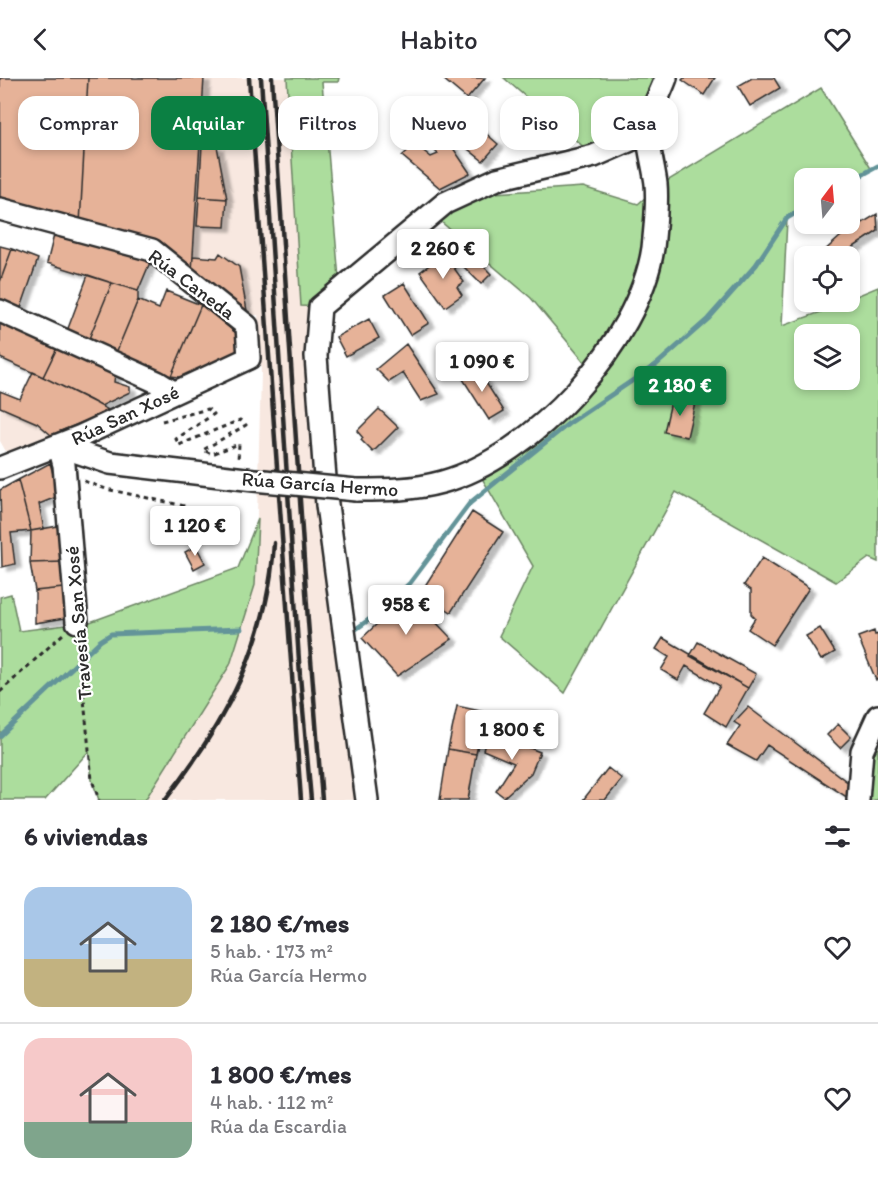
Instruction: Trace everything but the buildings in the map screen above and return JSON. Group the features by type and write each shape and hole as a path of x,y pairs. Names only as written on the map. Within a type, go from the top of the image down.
{"street":[{"name":"Rúa García Hermo","path":"659,96 666,78"},
{"path":"367,800 327,505 316,356 320,307 445,203 497,178 594,156 608,150"},
{"name":"Rúa García Hermo","path":"62,455 110,463 356,490 405,490 444,482 476,468 519,442 554,412 592,371 617,338 638,299 652,250 657,187 652,150"},
{"name":"Rúa Caneda","path":"0,209 152,250 248,326 249,358"},
{"path":"0,311 157,382 172,392"},
{"name":"Rúa San Xosé","path":"0,468 62,455 172,392 249,358"},
{"name":"Travesía San Xosé","path":"62,455 77,622"},
{"path":"858,800 862,751 878,716"}],"path":[{"path":"156,423 208,409 214,414 176,439 179,445 240,420 246,425 203,450 212,454 239,444 238,464"},
{"path":"62,455 78,479 106,489 185,506 191,516 189,541"},
{"path":"0,692 77,622"},
{"name":"Travesía San Xosé","path":"77,622 92,780 99,800"}],"shaded area":[{"path":"0,78 287,78 288,96 278,96 278,150 291,150 301,306 320,307 372,800 145,800 230,665 255,585 261,374 258,315 248,316 192,271 72,150 139,150 139,96 18,96"},
{"path":"0,407 37,423 54,437 8,455 0,441"}],"green space":[{"path":"287,78 339,78 338,82 322,82 323,96 288,96"},
{"path":"504,78 666,78 659,96 591,96 591,150 604,150 594,156 579,143 579,96 525,96"},
{"path":"821,88 872,170 860,177 860,168 794,168 794,215 787,219 782,326 821,312 860,312 860,294 878,287 878,562 869,558 836,582 676,492 565,693 499,636 533,566 476,468 592,371 531,298 433,215 463,195 583,187 638,204 657,187"},
{"path":"291,150 328,150 340,290 320,307 301,306"},
{"path":"258,519 255,585 230,665 145,800 99,800 92,780 89,751 45,800 0,800 0,597 11,594 19,631 90,622 238,568"},
{"path":"878,716 878,800 858,800"}],"waterway":[{"path":"860,176 878,166"},
{"path":"356,629 377,614 410,583 470,503 568,424 657,364 708,319 756,265 787,218 794,214"},
{"path":"0,736 100,641 111,634 241,629"}],"railway":[{"path":"249,78 301,800"},
{"path":"261,78 300,676 311,800"},
{"path":"272,78 322,800"},
{"path":"165,800 207,741 240,680 263,614 274,543"}]}
